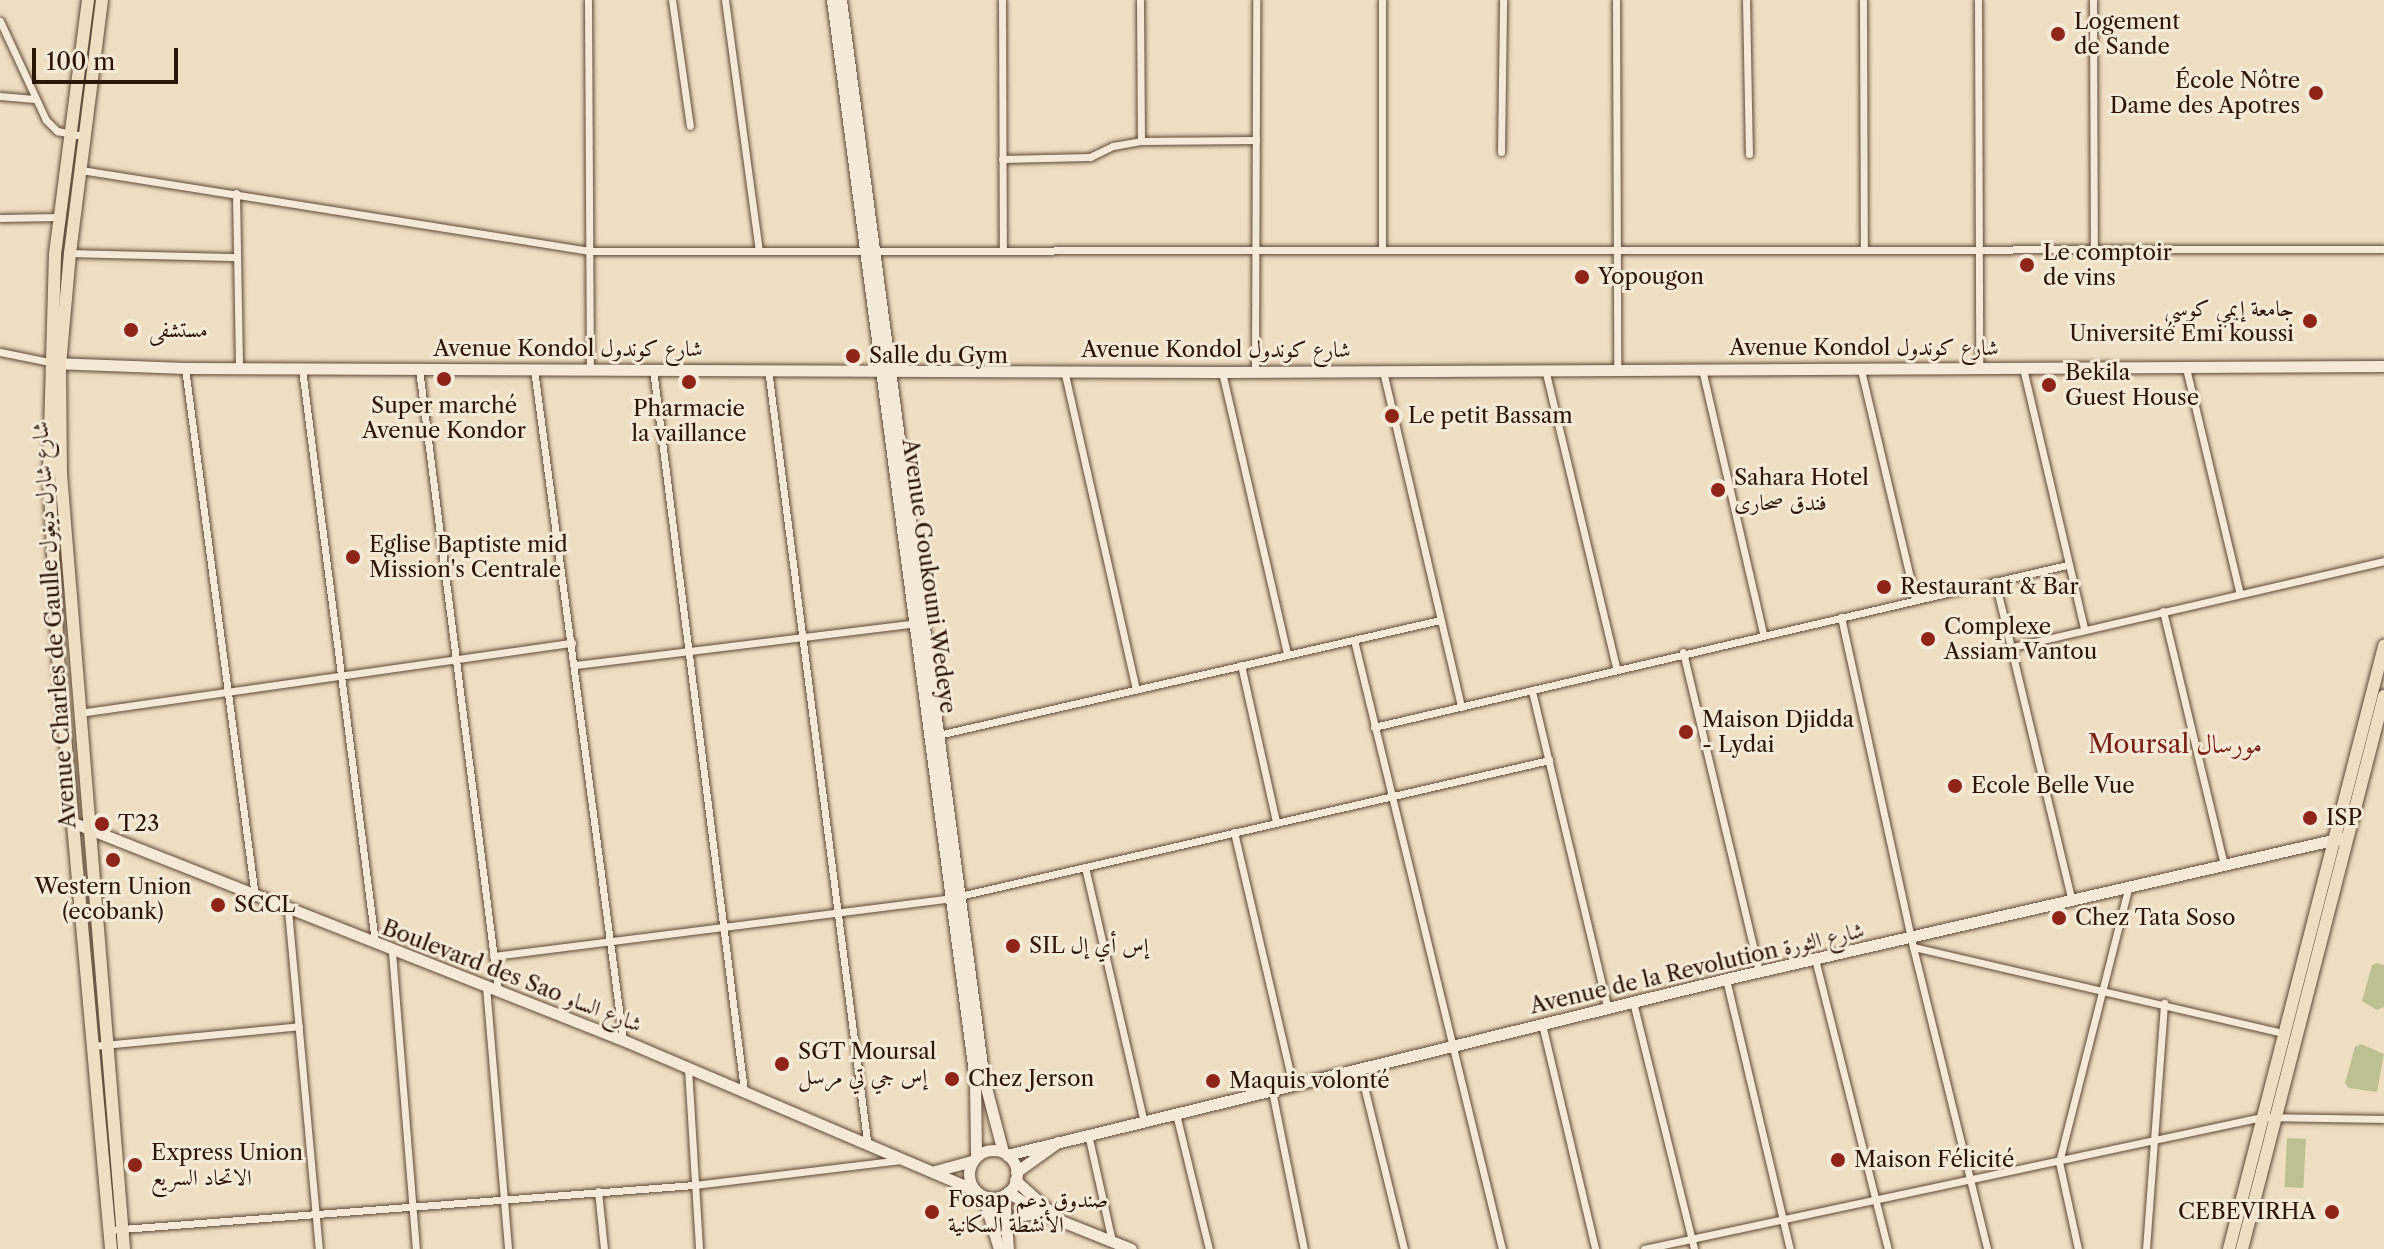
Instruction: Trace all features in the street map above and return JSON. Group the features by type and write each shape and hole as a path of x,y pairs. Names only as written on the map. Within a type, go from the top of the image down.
{"main road":[{"name":"Avenue Charles de Gaulle شارع شارل ديغول","path":"88,0 59,217 51,534 116,1230 124,1249"},
{"name":"Avenue Charles de Gaulle شارع شارل ديغول","path":"80,824 78,713 54,363 102,0"},
{"path":"2242,1249 2277,1117 2383,655"},
{"path":"2229,1249 2283,1033 2384,696"},
{"name":"Avenue Charles de Gaulle شارع شارل ديغول","path":"111,1249 116,1230"}],"street":[{"path":"588,0 590,370"},
{"path":"672,0 690,126"},
{"path":"725,0 759,251"},
{"name":"Avenue Goukouni Wedeye","path":"832,0 870,251"},
{"name":"Avenue Goukouni Wedeye","path":"841,0 870,251 955,897 991,1124 1005,1154"},
{"path":"1002,0 1003,250"},
{"path":"1140,0 1141,141"},
{"path":"1255,371 1256,0"},
{"path":"1382,0 1382,250"},
{"path":"1501,152 1503,0"},
{"path":"1616,0 1617,370"},
{"path":"1746,0 1749,154"},
{"path":"1863,0 1864,250"},
{"path":"1978,0 1979,368"},
{"path":"2093,0 2094,250"},
{"path":"0,21 46,120 68,134 83,136"},
{"path":"0,96 34,99"},
{"path":"1002,159 1090,157 1113,146 1141,141 1256,140"},
{"path":"78,170 590,251 2384,249"},
{"path":"236,193 239,368"},
{"path":"0,218 59,217"},
{"path":"70,253 237,257"},
{"path":"0,352 54,363"},
{"name":"Avenue Kondol شارع كوندول","path":"54,363 302,369 885,367 1222,372 2384,366"},
{"path":"185,368 255,897"},
{"path":"2023,368 2084,629"},
{"path":"2186,368 2240,594"},
{"path":"302,369 376,945"},
{"path":"419,369 458,658 493,956 492,988 508,1249"},
{"path":"534,369 623,1040"},
{"path":"653,369 744,1090"},
{"path":"768,369 867,1141"},
{"path":"1545,369 1616,668"},
{"path":"1702,369 1763,634"},
{"path":"1064,370 1136,689"},
{"path":"1861,370 1915,599"},
{"path":"1383,371 1461,707"},
{"path":"1222,372 1287,653"},
{"path":"2012,647 2384,561"},
{"path":"1374,727 1683,652 2067,565"},
{"path":"1995,581 2072,901"},
{"path":"2163,611 2224,865"},
{"path":"1841,617 1912,943 1987,1249"},
{"path":"938,735 1440,620"},
{"path":"575,665 919,622"},
{"name":"Avenue Goukouni Wedeye","path":"919,622 938,735 980,1123 974,1159"},
{"path":"1354,640 1455,1044 1502,1249"},
{"path":"78,713 572,643"},
{"path":"1683,652 1759,972"},
{"path":"1241,665 1276,822"},
{"path":"1532,691 1608,1009"},
{"path":"493,956 955,897 1549,760"},
{"name":"Boulevard des Sao شارع الساو","path":"80,824 392,952 623,1040 909,1159 979,1193"},
{"path":"1234,832 1294,1088"},
{"name":"Avenue de la Revolution شارع الثورة","path":"1005,1154 1294,1088 1455,1044 1726,979 1815,959 1912,943 2072,901 2340,838"},
{"path":"1085,867 1144,1122"},
{"path":"2078,1249 2059,1162 2098,989 2128,889"},
{"path":"288,910 319,1249"},
{"path":"1912,943 2283,1033"},
{"path":"392,952 416,1249"},
{"path":"1815,959 1888,1249"},
{"path":"1726,979 1790,1249"},
{"path":"1633,1002 1694,1249"},
{"path":"2146,1249 2164,1003"},
{"path":"1542,1024 1595,1249"},
{"path":"99,1045 299,1026"},
{"path":"688,1068 699,1249"},
{"path":"1360,1070 1404,1249"},
{"path":"1272,1091 1304,1249"},
{"path":"1176,1114 1209,1249"},
{"path":"1644,1249 2262,1117 2384,1119"},
{"path":"1088,1134 1112,1241"},
{"name":"Avenue de la Revolution شارع الثورة","path":"1016,1176 1059,1141"},
{"path":"935,1171 992,1150 1005,1154 1016,1176 1055,1216"},
{"path":"116,1230 694,1185 909,1159"},
{"path":"974,1159 969,1176 979,1193 999,1249"},
{"path":"1008,1249 1006,1194 1016,1176"},
{"path":"598,1191 604,1249"},
{"path":"979,1193 1006,1194 1039,1212 1131,1249"},
{"path":"1005,1228 1018,1216 1039,1212"}],"green space":[{"path":"2372,965 2384,965 2384,1007 2377,1010 2362,1001"},
{"path":"2361,1044 2384,1054 2377,1092 2349,1088 2345,1083 2355,1047"},
{"path":"2287,1138 2306,1139 2303,1188 2284,1187"}],"place":[{"name":"Logement de Sande","path":"2058,34"},
{"name":"École Nôtre Dame des Apotres","path":"2316,93"},
{"name":"Le comptoir de vins","path":"2027,265"},
{"name":"Yopougon","path":"1582,277"},
{"name":"جامعة إيمي كوسي Université Emi koussi","path":"2310,321"},
{"name":"مستشفى","path":"131,330"},
{"name":"Salle du Gym","path":"853,356"},
{"name":"Super marché Avenue Kondor","path":"444,379"},
{"name":"Pharmacie la vaillance","path":"689,382"},
{"name":"Bekila Guest House","path":"2049,385"},
{"name":"Le petit Bassam","path":"1392,416"},
{"name":"Sahara Hotel فندق صحارى","path":"1718,490"},
{"name":"Eglise Baptiste mid Mission's Centrale","path":"353,557"},
{"name":"Restaurant & Bar","path":"1884,587"},
{"name":"Complexe Assiam Vantou","path":"1928,639"},
{"name":"Maison Djidda - Lydai","path":"1686,732"},
{"name":"Ecole Belle Vue","path":"1955,786"},
{"name":"ISP","path":"2310,818"},
{"name":"T23","path":"102,824"},
{"name":"Western Union (ecobank)","path":"113,860"},
{"name":"SCCL","path":"218,905"},
{"name":"Chez Tata Soso","path":"2059,918"},
{"name":"SIL إس أي إل","path":"1013,946"},
{"name":"SGT Moursal إس جي تي مرسل","path":"782,1064"},
{"name":"Chez Jerson","path":"952,1079"},
{"name":"Maquis volonté","path":"1213,1081"},
{"name":"Maison Félicité","path":"1838,1160"},
{"name":"Express Union الاتحاد السريع","path":"135,1165"},
{"name":"Fosap صندوق دعم الأنشطة السكانية","path":"932,1212"},
{"name":"CEBEVIRHA","path":"2332,1212"}],"district":[{"name":"Moursal مورسال","path":"2175,745"}]}
